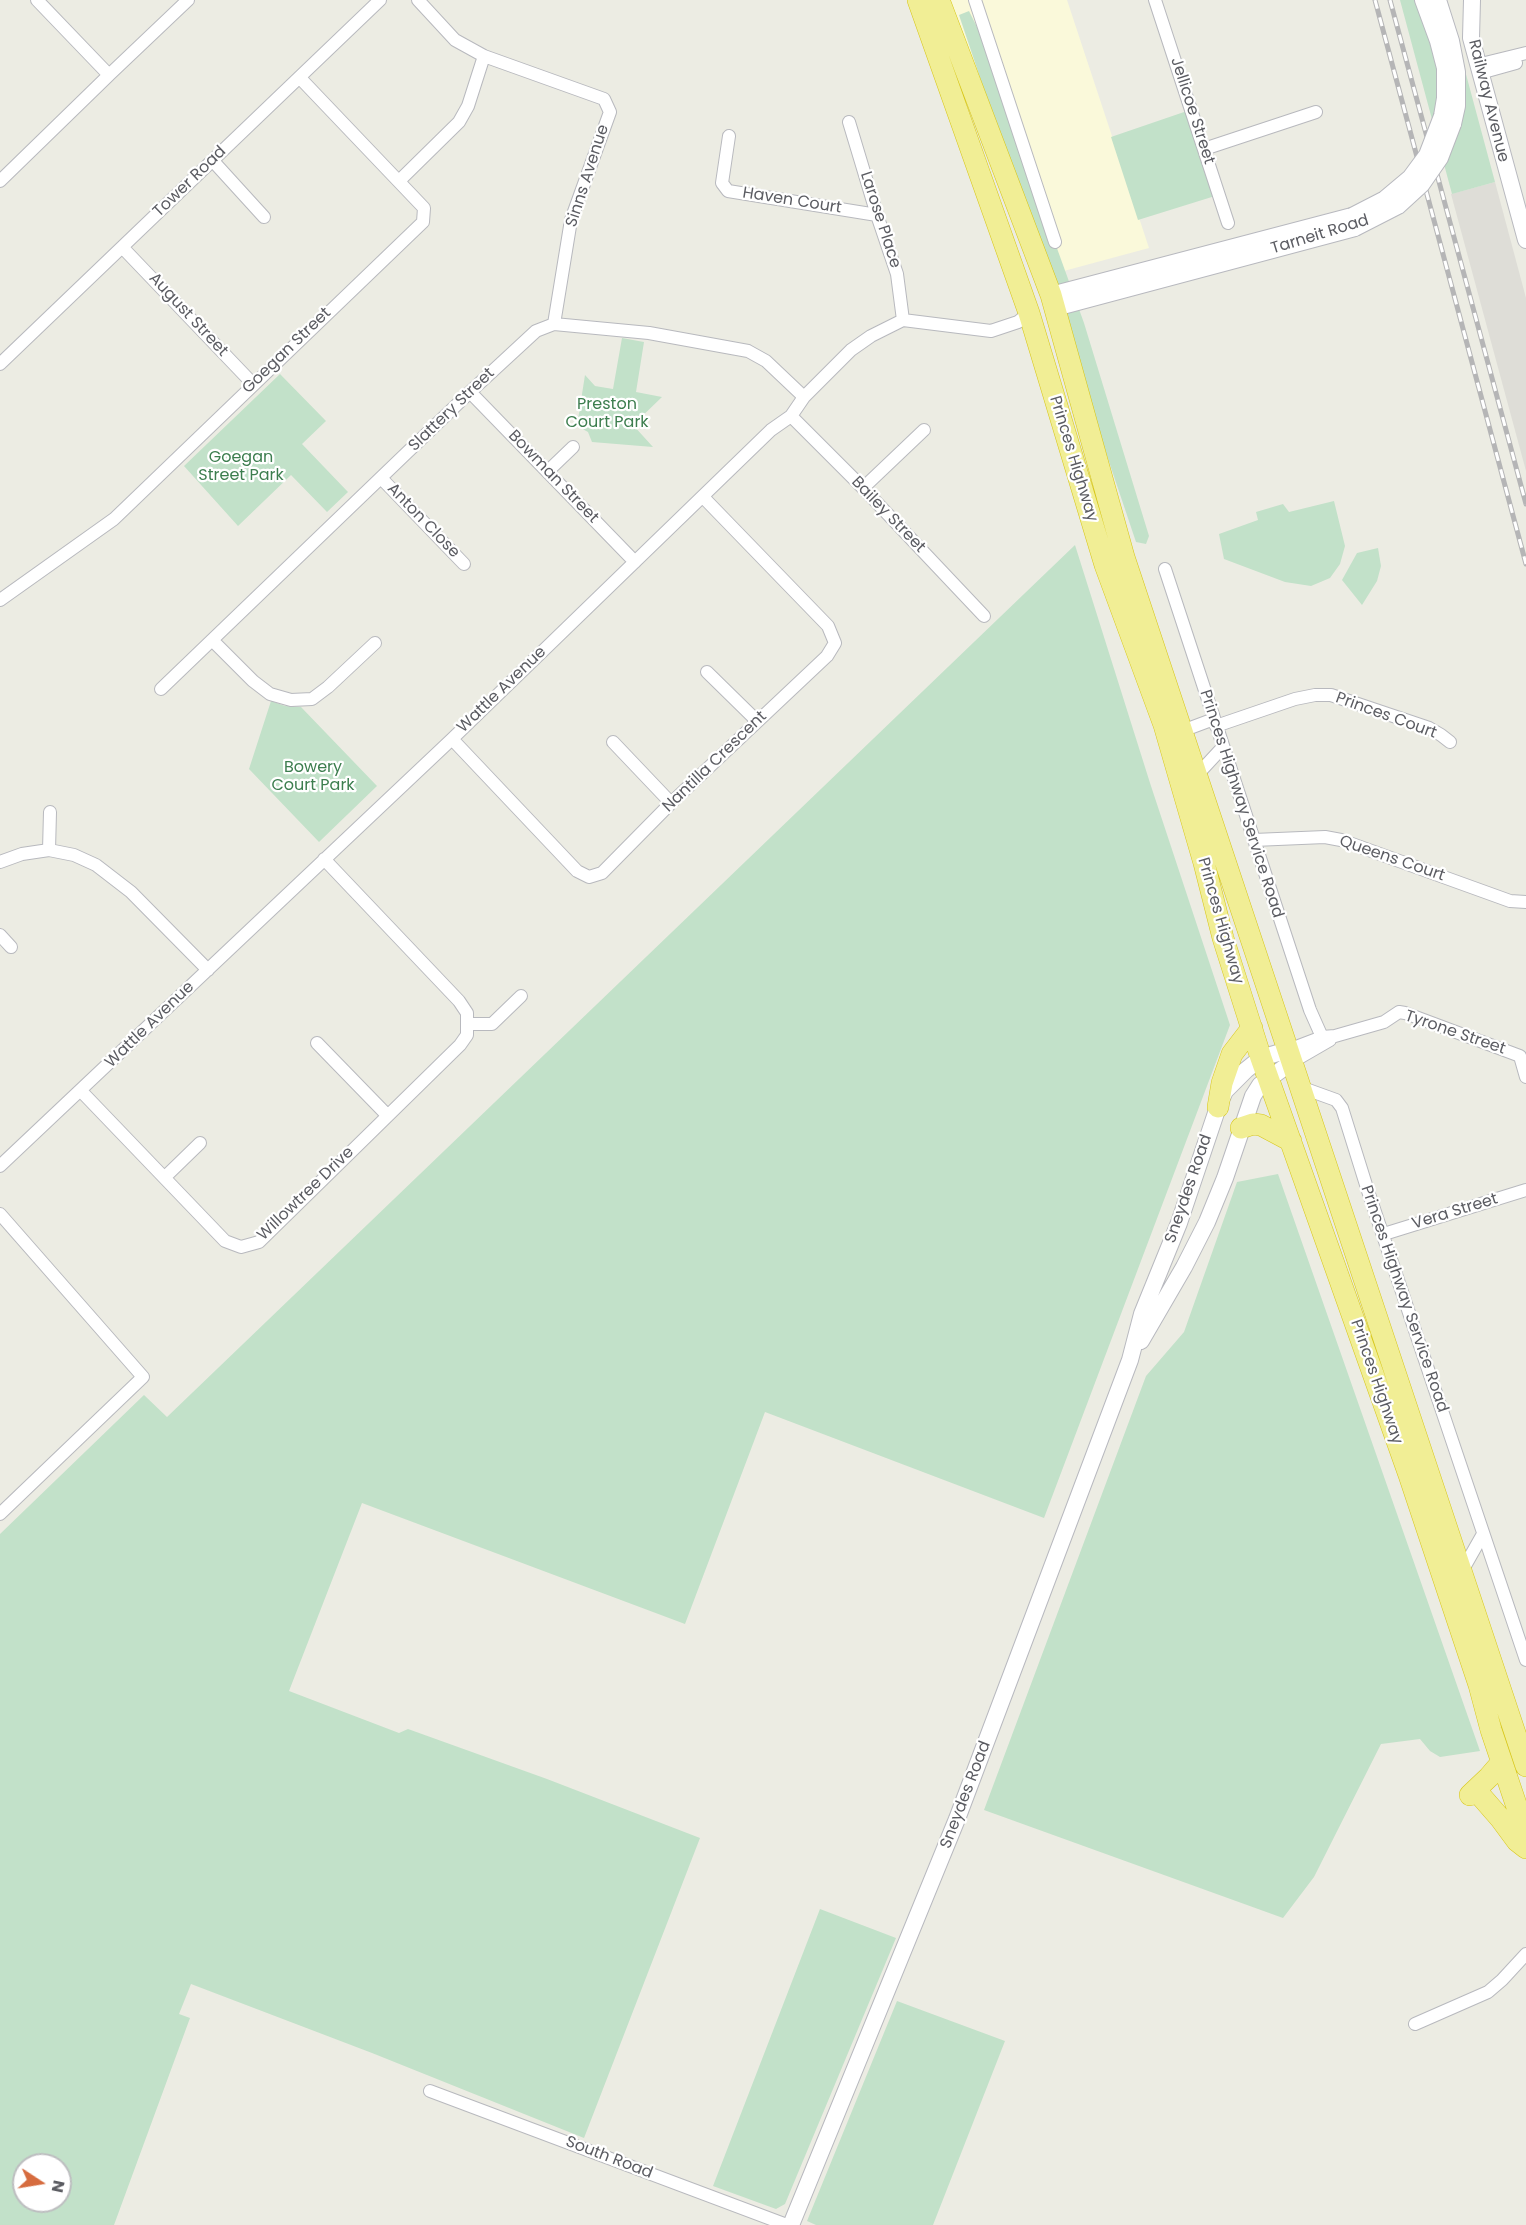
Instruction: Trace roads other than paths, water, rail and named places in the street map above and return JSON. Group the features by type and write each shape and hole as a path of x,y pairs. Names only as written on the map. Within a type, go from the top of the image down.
{"highway":[{"name":"Princes Highway","path":"932,2 1053,302 1115,561 1164,725 1223,938 1268,1079 1408,1474 1479,1685 1502,1762 1520,1796 1526,1842"},
{"name":"Princes Highway","path":"932,2 1029,313 1115,561 1182,731 1526,1767"},
{"path":"1029,313 1053,302"},
{"path":"1173,759 1182,731"},
{"path":"1218,1107 1222,1083 1232,1054 1252,1028"},
{"path":"1241,1128 1253,1124 1262,1125 1291,1141"},
{"path":"1512,1723 1526,1739"},
{"path":"1502,1762 1475,1795 1500,1818 1517,1841 1526,1848"}],"main road":[{"name":"Tarneit Road","path":"1053,302 1353,222 1380,217 1398,206 1422,184 1440,158 1448,120 1445,68 1423,0"},
{"name":"Tarneit Road","path":"1438,0 1451,41 1457,72 1457,106 1448,120"},
{"name":"Railway Avenue","path":"1472,0 1471,38 1526,240"},
{"name":"Railway Avenue","path":"1514,201 1526,222"},
{"name":"Sneydes Road","path":"789,2225 957,1819 1130,1360 1142,1314 1179,1223 1218,1107 1225,1091 1235,1078 1261,1058 1290,1056"},
{"name":"Sneydes Road","path":"1130,1360 1184,1267 1207,1222 1225,1178 1252,1096 1257,1088 1290,1056"}],"street":[{"path":"37,0 109,75"},
{"path":"0,181 188,0"},
{"name":"Tower Road","path":"0,364 380,0"},
{"name":"Sinns Avenue","path":"418,0 455,40 484,56 604,99 610,112 571,220 554,324"},
{"path":"975,0 1055,242"},
{"name":"Jellicoe Street","path":"1155,0 1228,223"},
{"path":"1478,68 1526,52"},
{"path":"400,180 459,122 468,106 484,56"},
{"path":"1478,68 1526,61"},
{"name":"Goegan Street","path":"0,600 114,519 423,222 424,208 400,180 300,78"},
{"path":"1204,149 1316,112"},
{"name":"Larose Place","path":"849,122 876,215 897,274 903,320"},
{"name":"Haven Court","path":"729,136 722,183 728,191 876,215"},
{"path":"213,161 264,217"},
{"name":"August Street","path":"122,247 253,384"},
{"path":"903,320 991,331 1018,322 1029,313"},
{"name":"Wattle Avenue","path":"0,1171 5,1162 452,739 771,430 791,416 804,397 851,350 903,320"},
{"path":"554,324 649,333 748,351 766,361 804,397"},
{"name":"Slattery Street","path":"161,689 470,392 536,332 554,324"},
{"name":"Bowman Street","path":"470,392 635,562"},
{"name":"Bailey Street","path":"791,416 863,488 984,616"},
{"path":"863,488 924,430"},
{"path":"548,471 573,447"},
{"name":"Anton Close","path":"382,479 464,564"},
{"name":"Nantilla Crescent","path":"452,739 577,871 589,877 602,873 671,803 827,656 835,643 828,626 703,497"},
{"name":"Princes Highway Service Road","path":"1165,569 1310,1010 1322,1037"},
{"path":"212,640 253,681 270,694 291,700 312,699 375,644"},
{"path":"707,672 757,721"},
{"name":"Princes Court","path":"1215,723 1295,699 1331,695 1429,728 1450,742"},
{"path":"1182,731 1215,723"},
{"path":"613,742 671,803"},
{"path":"1197,775 1223,747"},
{"path":"50,812 50,850"},
{"name":"Queens Court","path":"1254,840 1325,837 1341,840 1510,901 1526,902"},
{"path":"0,862 22,854 50,850 74,855 96,865 132,892 208,970"},
{"path":"324,859 459,1001 467,1013 468,1024 492,1024 521,996"},
{"path":"0,935 11,947"},
{"name":"Tyrone Street","path":"1290,1056 1335,1036 1384,1022 1399,1012 1520,1056 1526,1077"},
{"name":"Willowtree Drive","path":"81,1091 225,1241 241,1247 260,1242 460,1045 467,1035 468,1024"},
{"name":"Tyrone Street","path":"1290,1056 1322,1037 1335,1036"},
{"path":"317,1043 387,1115"},
{"name":"Princes Highway Service Road","path":"1300,1087 1336,1101 1342,1108 1526,1660"},
{"path":"165,1177 200,1143"},
{"name":"Vera Street","path":"1384,1234 1526,1190"},
{"path":"0,1214 143,1377 0,1514"},
{"path":"0,1225 18,1236"},
{"path":"1462,1571 1483,1534"},
{"path":"1415,2024 1488,1992 1524,1955"},
{"name":"South Road","path":"430,2091 789,2225"}],"railway":[{"path":"1375,0 1526,564"},
{"path":"1390,0 1526,504"}],"park label":[{"name":"Preston Court Park","path":"607,414"},
{"name":"Goegan Street Park","path":"241,467"},
{"name":"Bowery Court Park","path":"313,777"}]}
